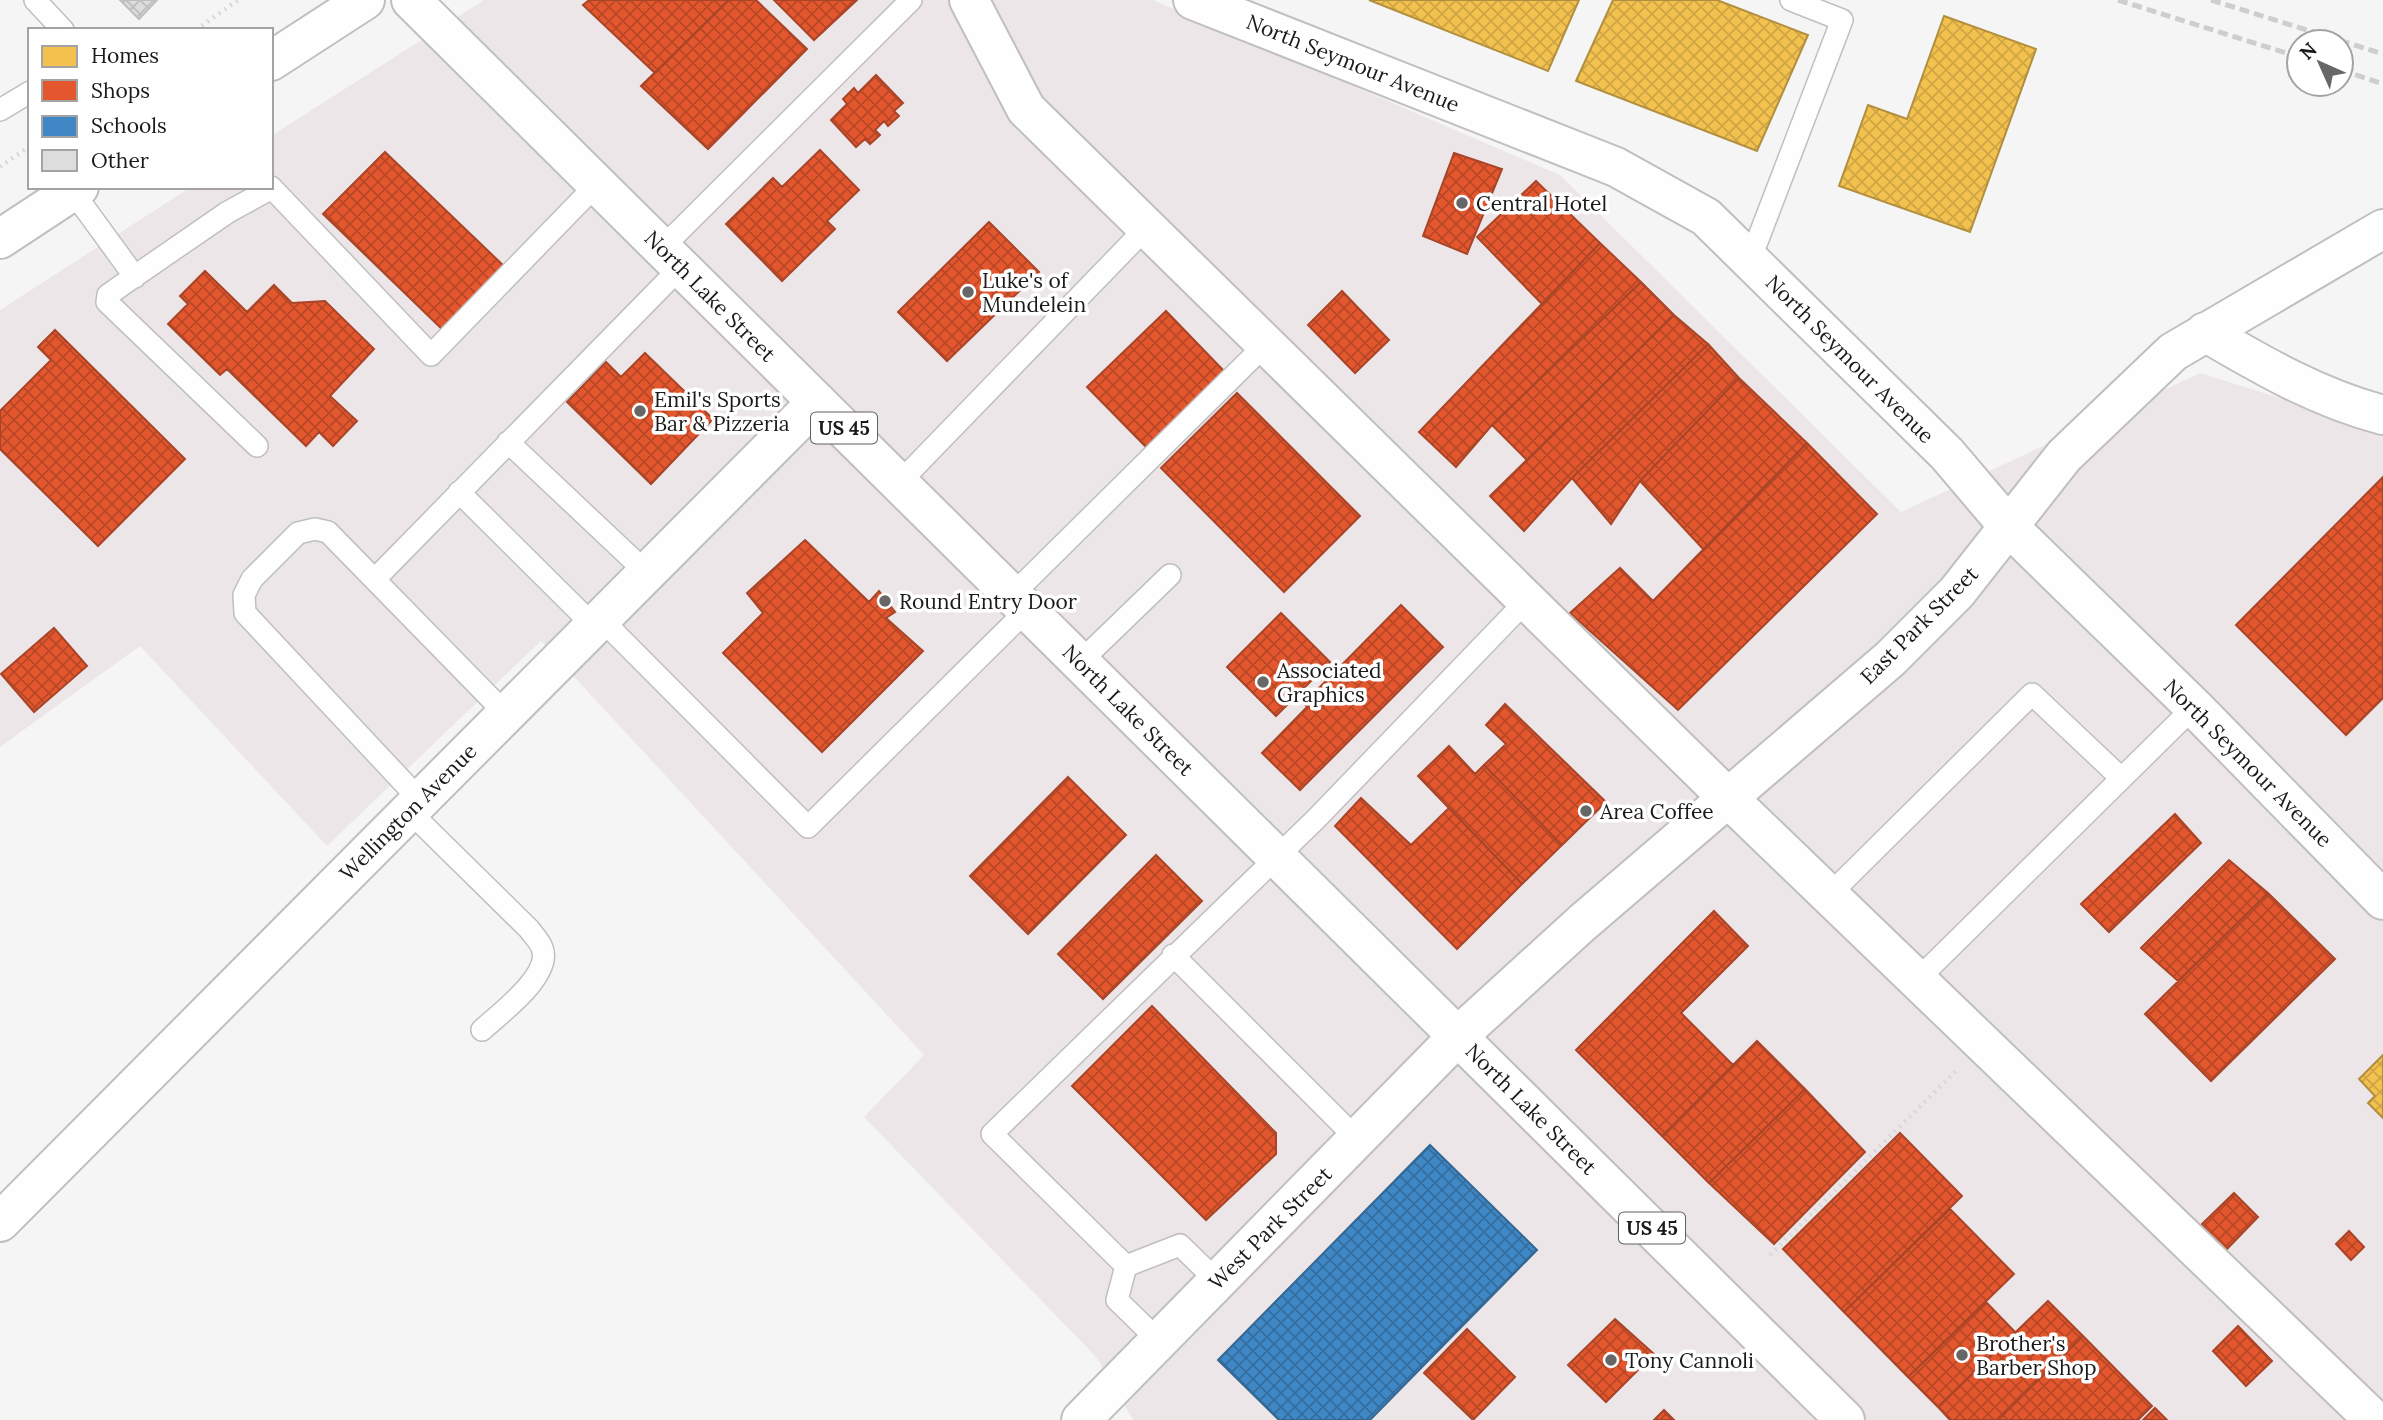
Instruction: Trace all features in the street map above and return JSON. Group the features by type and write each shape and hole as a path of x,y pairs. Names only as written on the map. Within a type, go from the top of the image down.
{"street":[{"path":"273,60 365,0"},
{"name":"North Lake Street","path":"411,0 1845,1420"},
{"path":"970,0 1026,109 1728,798 2374,1420"},
{"name":"North Seymour Avenue","path":"1193,0 1616,167 1706,217 1947,454 2009,527 2194,707 2383,900"},
{"path":"0,239 76,189"},
{"name":"East Park Street","path":"1458,1037 1583,923 1890,659 1957,592 2064,456 2173,352 2383,229"},
{"path":"2205,332 2288,381 2348,406 2383,415"},
{"name":"Wellington Avenue","path":"0,1222 817,402"},
{"name":"West Park Street","path":"1081,1420 1458,1037"}],"lane":[{"path":"35,0 61,28"},
{"path":"376,578 508,442 671,258 911,0"},
{"path":"1749,260 1842,20 1791,0"},
{"path":"0,110 28,93"},
{"path":"272,189 431,355 597,184"},
{"path":"76,189 135,277"},
{"path":"257,446 107,302 108,295 228,212 269,189"},
{"path":"899,483 1147,228"},
{"path":"459,492 598,622 808,827 1266,344"},
{"path":"508,442 648,573"},
{"path":"482,1030 536,979 544,963 543,948 529,929 245,613 244,595 252,579 298,533 315,529 328,532 376,578 506,714"},
{"path":"1080,662 1170,575"},
{"path":"1126,1266 992,1133 1277,857 1527,600"},
{"path":"1829,895 2032,694 2121,779"},
{"path":"1917,980 2194,707"},
{"path":"1173,955 1357,1139"},
{"path":"1126,1266 1180,1245 1217,1281"},
{"path":"1126,1266 1117,1300 1159,1341"}],"path":[{"path":"199,28 238,0"},
{"path":"0,167 28,147"},
{"path":"1770,1255 1983,1044"}],"shaded area":[{"path":"484,0 1153,0 1560,175 1901,512 2200,373 2383,430 2383,1420 1133,1420 1097,1358 864,1117 924,1055 541,641 327,846 140,646 0,747 0,310 188,189 273,189 273,135"}],"building: Homes":[{"path":"1369,0 1579,0 1548,71"},
{"path":"1613,0 1717,0 1808,35 1757,151 1576,81"},
{"path":"1944,16 2036,49 1970,232 1839,186 1868,105 1907,119"},
{"path":"2383,1055 2383,1118 2368,1103 2375,1096 2359,1079"}],"building: Shops":[{"path":"589,0 729,0 655,73 583,5"},
{"path":"729,0 756,0 807,49 708,149 641,86"},
{"path":"774,0 857,0 814,40"},
{"path":"876,75 903,103 894,111 899,116 888,126 884,121 875,130 880,135 870,144 865,139 856,147 831,120 847,104 843,99 854,88 858,93"},
{"path":"820,150 859,190 827,221 835,229 782,281 726,224 773,178 782,187"},
{"path":"385,152 507,269 444,331 323,214"},
{"name":"Central Hotel","path":"1454,153 1502,169 1467,254 1423,236"},
{"path":"1536,181 1600,243 1542,304 1477,237"},
{"name":"Luke's of Mundelein","path":"989,222 1039,272 947,361 898,312"},
{"path":"1600,243 1641,282 1492,425 1456,467 1419,432"},
{"path":"205,271 247,312 274,285 292,303 325,301 374,349 330,396 357,421 333,446 319,432 306,446 227,369 220,375 168,324 188,304 180,296"},
{"path":"1641,282 1674,315 1527,460 1492,425"},
{"path":"1342,291 1389,340 1355,373 1308,325"},
{"path":"1166,311 1224,371 1146,447 1087,387"},
{"path":"1674,315 1708,344 1572,478 1524,531 1490,496"},
{"path":"55,330 185,459 98,546 0,449 0,411 51,360 38,347"},
{"path":"1708,344 1739,378 1640,481 1611,524 1572,478"},
{"name":"Emil's Sports Bar & Pizzeria","path":"645,353 713,419 651,484 567,402 606,362 621,377"},
{"path":"1739,378 1807,443 1704,550 1640,481"},
{"path":"1237,393 1360,516 1284,592 1161,468"},
{"path":"1807,443 1877,514 1678,710 1570,613 1620,568 1653,601"},
{"path":"2383,477 2383,698 2346,735 2236,625"},
{"path":"805,540 869,602 879,591 895,612 886,618 923,651 822,752 723,653 763,613 747,593"},
{"path":"1401,605 1443,647 1300,790 1262,753 1307,707 1304,703"},
{"path":"1281,613 1330,662 1276,716 1227,667"},
{"path":"54,628 87,666 34,712 1,674"},
{"path":"1505,704 1606,802 1562,845 1484,765 1506,744 1486,725"},
{"path":"1449,746 1475,774 1484,765 1562,845 1522,884 1418,776"},
{"path":"1068,777 1126,835 1028,934 970,876"},
{"path":"1361,798 1411,845 1449,808 1522,884 1457,949 1335,826"},
{"path":"2175,814 2201,843 2109,932 2081,904"},
{"path":"1156,855 1202,901 1103,999 1058,954"},
{"path":"2229,860 2268,893 2178,981 2141,948"},
{"path":"2268,893 2335,959 2211,1081 2145,1014"},
{"path":"1714,911 1748,946 1681,1013 1733,1065 1662,1136 1576,1050"},
{"path":"1152,1006 1276,1133 1276,1154 1206,1220 1072,1086"},
{"path":"1757,1041 1805,1089 1709,1183 1662,1136"},
{"path":"1805,1089 1865,1152 1774,1244 1709,1183"},
{"path":"1900,1133 1962,1196 1844,1312 1783,1249"},
{"path":"2234,1193 2258,1217 2226,1250 2201,1225"},
{"path":"1950,1209 2014,1274 1908,1377 1844,1312"},
{"path":"2349,1231 2364,1247 2351,1260 2336,1244"},
{"path":"2048,1301 2083,1336 1998,1420 1950,1420 1938,1407"},
{"name":"Brother's Barber Shop","path":"1986,1302 2015,1332 1938,1407 1908,1377"},
{"name":"Tony Cannoli","path":"1615,1319 1654,1354 1606,1402 1568,1365"},
{"path":"2238,1326 2272,1361 2246,1386 2213,1351"},
{"path":"1467,1329 1515,1377 1473,1420 1424,1373"},
{"path":"2083,1336 2152,1406 2138,1420 1998,1420"},
{"path":"2155,1408 2167,1420 2143,1420"},
{"path":"1664,1410 1674,1420 1654,1420"}],"building: Schools":[{"path":"1430,1145 1537,1250 1370,1420 1279,1420 1218,1360"}],"building: Other":[{"path":"120,0 157,0 139,19"}],"railway":[{"path":"2118,0 2285,53"},
{"path":"2211,0 2383,54"},
{"path":"2355,75 2383,84"}],"place":[{"name":"Central Hotel","path":"1462,203"},
{"name":"Luke's of Mundelein","path":"968,292"},
{"name":"Emil's Sports Bar & Pizzeria","path":"640,411"},
{"name":"Round Entry Door","path":"885,601"},
{"name":"Associated Graphics","path":"1263,682"},
{"name":"Area Coffee","path":"1586,811"},
{"name":"Brother's Barber Shop","path":"1962,1355"},
{"name":"Tony Cannoli","path":"1611,1360"}]}
